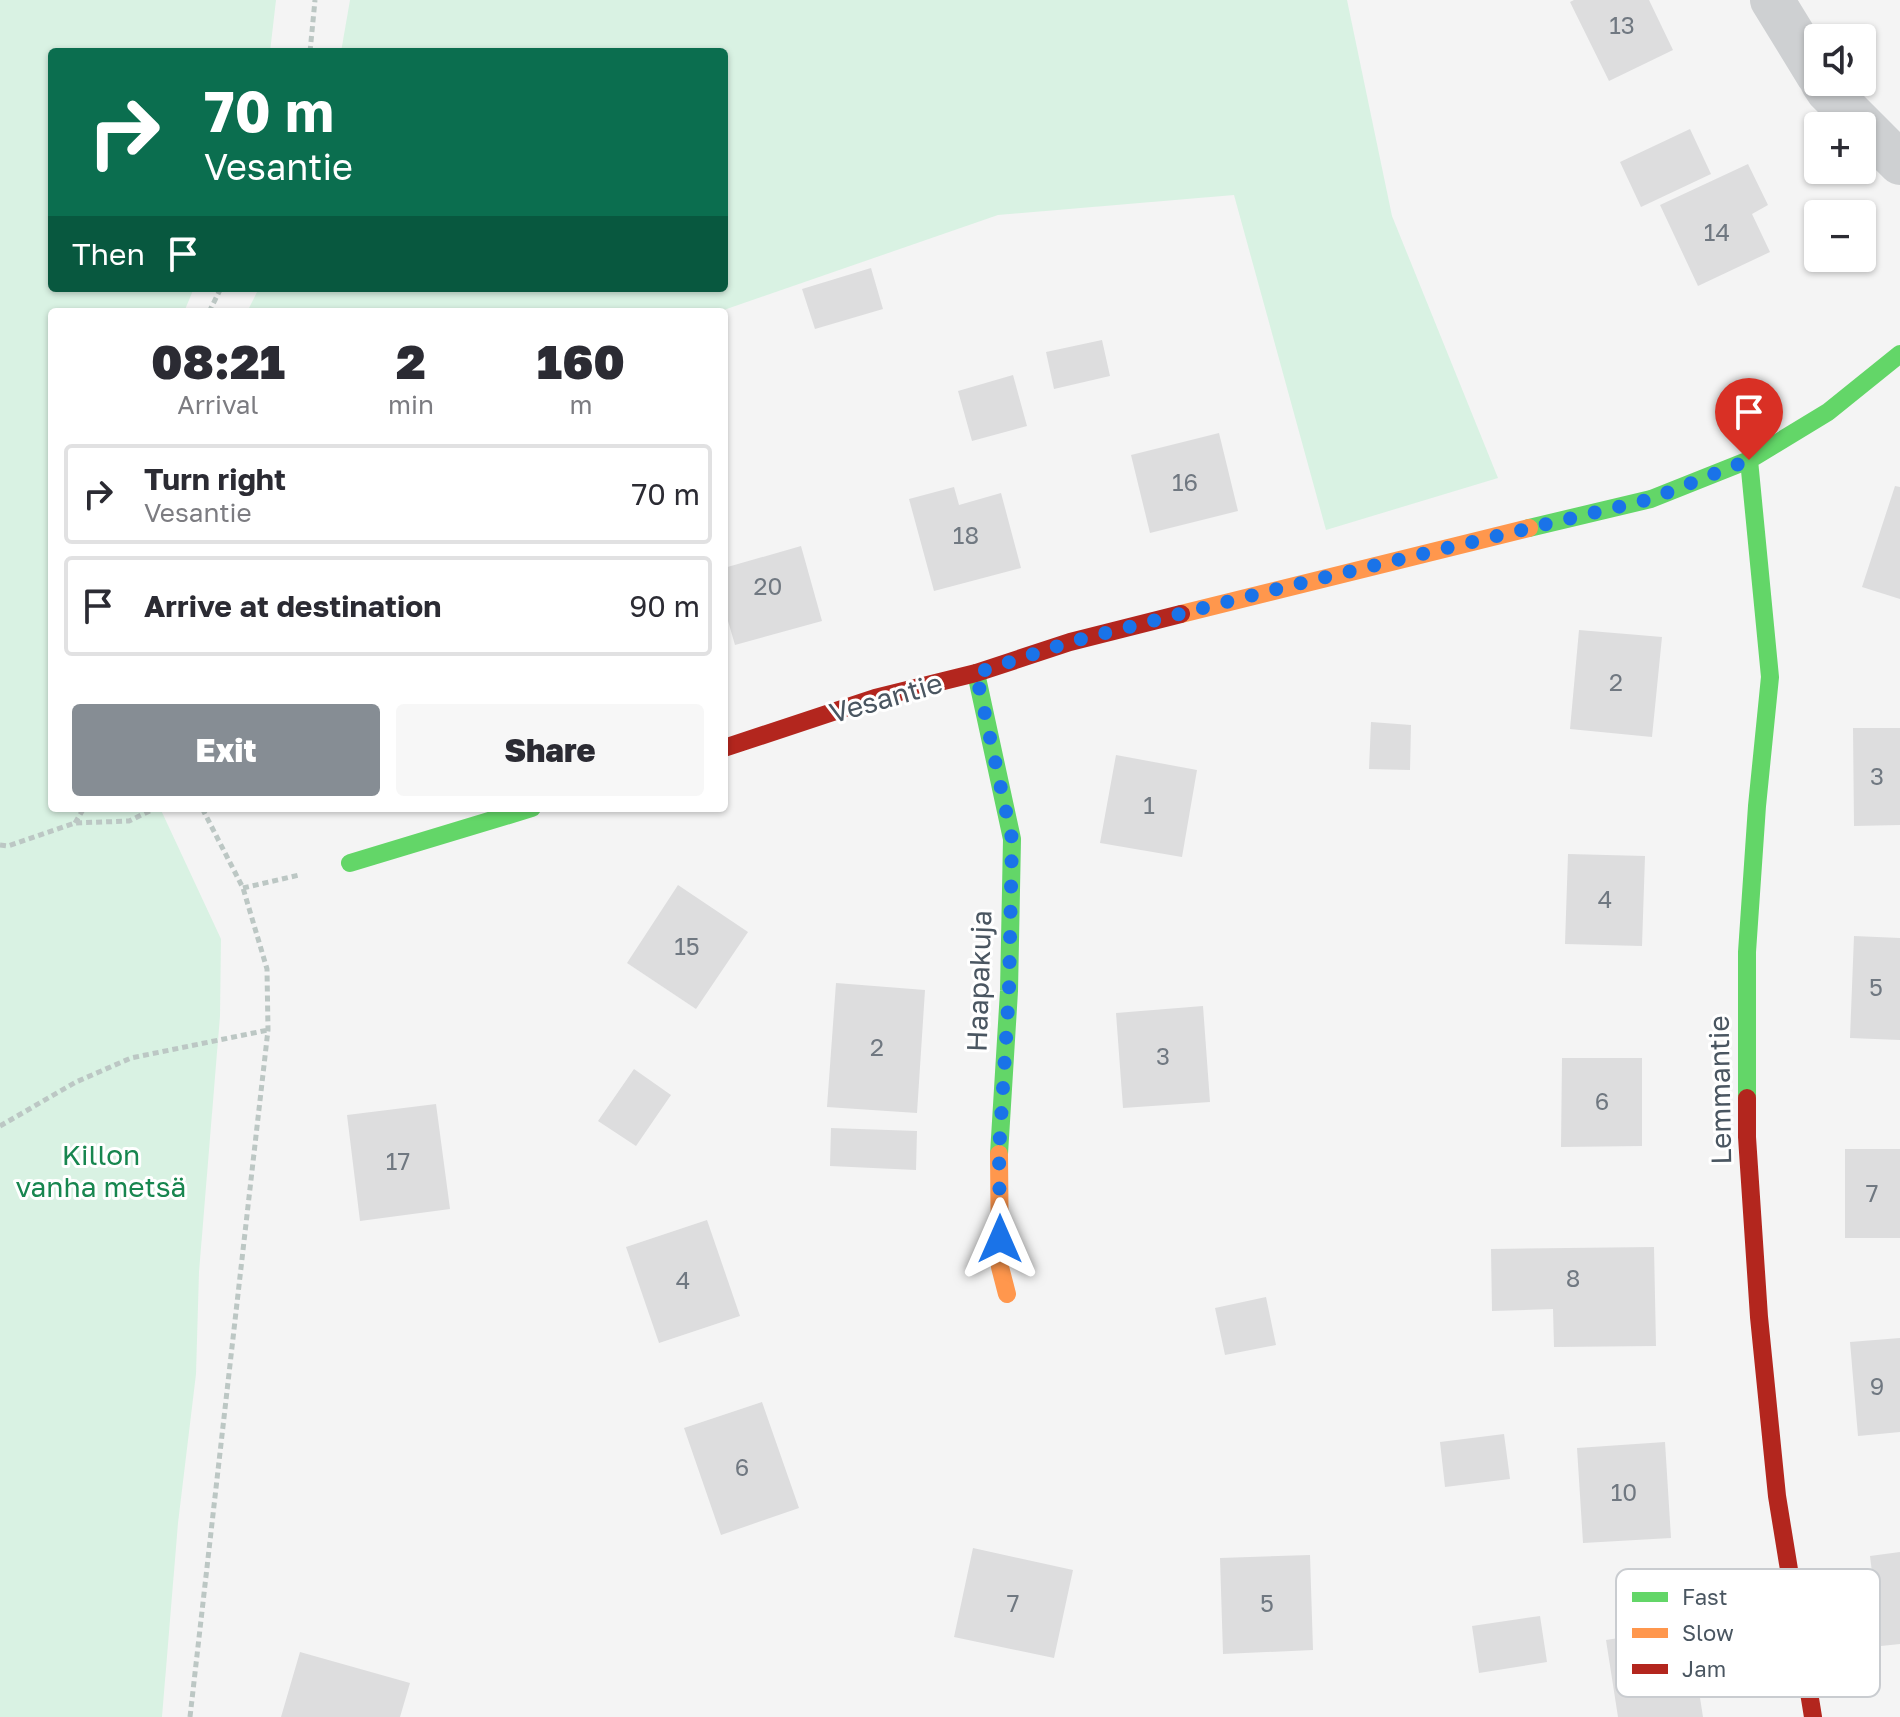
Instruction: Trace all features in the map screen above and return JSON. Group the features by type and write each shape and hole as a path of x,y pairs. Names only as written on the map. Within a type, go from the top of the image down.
{"street":[{"path":"1772,0 1804,52"},
{"path":"1833,96 1900,163"},
{"name":"Vesantie","path":"728,747 875,698 976,673 1084,638 1651,499 1749,460 1828,412 1900,354"},
{"name":"Lemmantie","path":"1749,460 1770,677 1747,952 1747,1137 1759,1317 1777,1496 1789,1569"},
{"name":"Haapakuja","path":"976,673 1012,839 1009,991 999,1152 1000,1267 1007,1294"},
{"path":"350,863 519,812"},
{"name":"Lemmantie","path":"1810,1697 1813,1717"}],"path":[{"path":"310,48 315,0"},
{"path":"75,823 82,812"},
{"path":"0,845 8,846 75,823 129,821 148,812"},
{"path":"190,1717 268,1030 267,969 263,955 243,888 204,812"},
{"path":"0,1126 76,1082 131,1058 268,1030"}],"green space":[{"name":"Killon vanha metsä","path":"0,0 276,0 270,48 48,48 48,292 192,292 186,308 48,308 48,812 162,812 221,939 220,1016 199,1272 196,1374 178,1523 162,1717 0,1717"},
{"path":"350,0 1347,0 1392,216 1498,478 1326,530 1234,195 998,215 728,309 249,308 257,292 728,292 728,48 342,48"}],"building":[{"path":"1649,0 1673,50 1609,81 1570,2"},
{"path":"1690,129 1711,174 1641,207 1620,162"},
{"path":"1748,164 1768,205 1752,214 1770,252 1698,286 1660,205"},
{"path":"871,268 883,309 815,329 802,289"},
{"path":"1102,340 1110,376 1054,389 1046,352"},
{"path":"1013,375 1027,426 972,441 958,391"},
{"path":"1219,433 1238,511 1150,533 1131,455"},
{"path":"1895,486 1900,487 1900,599 1862,587"},
{"path":"954,487 959,505 1001,493 1021,568 934,591 909,499"},
{"path":"801,546 822,621 735,645 728,621 728,567"},
{"path":"1579,630 1662,637 1652,737 1570,729"},
{"path":"1371,722 1411,725 1410,770 1369,769"},
{"path":"1853,728 1900,728 1900,825 1854,826"},
{"path":"1116,755 1197,770 1182,857 1100,843"},
{"path":"1568,854 1645,856 1642,946 1565,944"},
{"path":"678,885 748,932 696,1009 627,963"},
{"path":"1854,936 1900,938 1900,1040 1850,1038"},
{"path":"836,983 925,990 917,1113 827,1107"},
{"path":"1203,1006 1210,1102 1123,1108 1116,1013"},
{"path":"1562,1058 1642,1058 1642,1146 1561,1147"},
{"path":"634,1069 671,1095 636,1146 598,1121"},
{"path":"436,1104 450,1209 360,1221 347,1115"},
{"path":"831,1128 917,1131 916,1170 830,1166"},
{"path":"1845,1149 1900,1149 1900,1238 1845,1238"},
{"path":"707,1220 740,1316 659,1343 626,1247"},
{"path":"1654,1247 1656,1346 1554,1347 1553,1309 1492,1311 1491,1249"},
{"path":"1266,1297 1276,1345 1225,1355 1215,1308"},
{"path":"1900,1338 1900,1432 1858,1436 1850,1342"},
{"path":"762,1402 799,1508 721,1535 684,1428"},
{"path":"1504,1434 1510,1479 1445,1487 1440,1442"},
{"path":"1665,1442 1671,1538 1583,1543 1577,1448"},
{"path":"973,1548 1073,1570 1054,1658 954,1637"},
{"path":"1900,1552 1900,1644 1881,1646 1880,1569 1872,1569 1870,1556"},
{"path":"1310,1555 1313,1650 1223,1654 1220,1558"},
{"path":"1540,1616 1547,1662 1479,1673 1472,1626"},
{"path":"1616,1638 1616,1697 1700,1697 1703,1717 1618,1717 1606,1640"},
{"path":"300,1652 410,1683 400,1717 281,1717"}],"traffic: fast":[{"path":"1529,528 1651,499 1749,460 1828,412 1900,354"},
{"path":"1747,1098 1747,952 1770,677 1749,460"},
{"path":"976,673 1012,839 1009,991 999,1154"},
{"path":"350,863 519,812"}],"traffic: slow":[{"path":"1181,614 1529,528"},
{"path":"999,1154 1000,1267 1007,1294"}],"traffic: jam":[{"path":"728,747 875,698 976,673 1070,642 1181,614"},
{"path":"1747,1098 1759,1317 1777,1496 1789,1569"},
{"path":"1810,1697 1813,1717"}],"route":[{"path":"1000,1239 999,1152 1009,991 1012,839 976,673 1070,642 1651,499 1749,460"}]}
